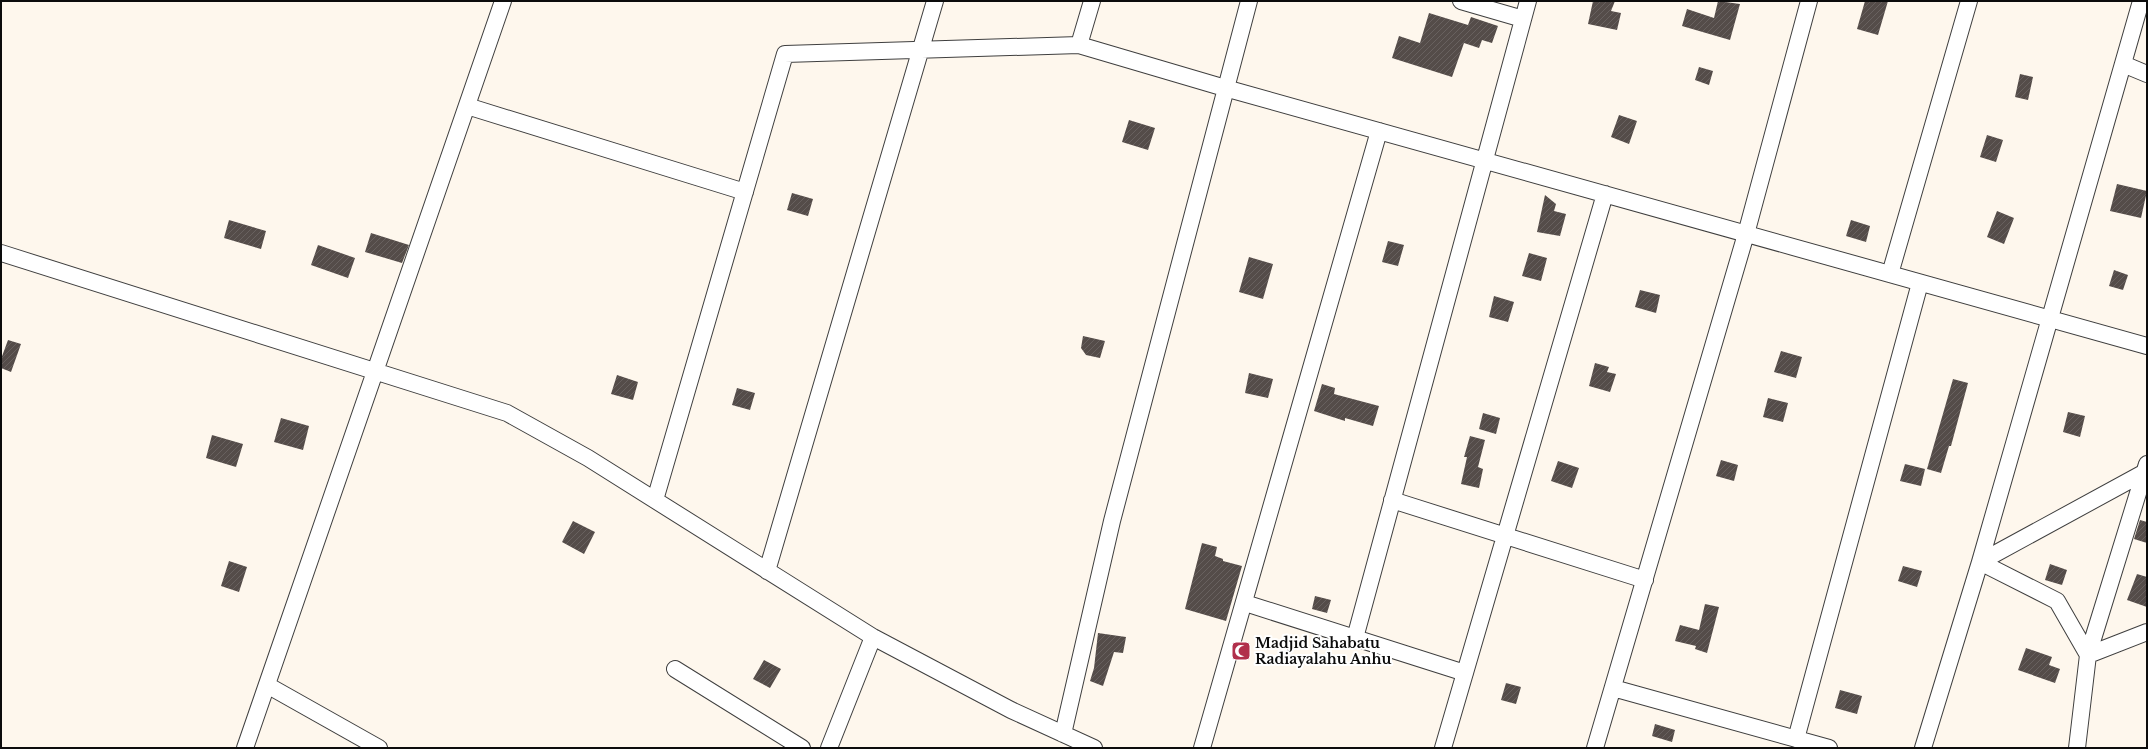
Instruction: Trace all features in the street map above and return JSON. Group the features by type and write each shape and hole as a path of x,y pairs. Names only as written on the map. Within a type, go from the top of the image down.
{"street":[{"path":"245,748 503,1"},
{"path":"767,571 935,1"},
{"path":"1079,46 1092,1"},
{"path":"1063,734 1112,521 1249,1"},
{"path":"1461,1 1523,19"},
{"path":"1355,638 1528,1"},
{"path":"1596,748 1746,234 1809,1"},
{"path":"1890,274 1969,1"},
{"path":"1924,748 1980,562 2141,1"},
{"path":"655,500 785,54 1079,46 2147,346"},
{"path":"2123,64 2147,74"},
{"path":"467,106 744,192"},
{"path":"1202,748 1379,131"},
{"path":"1443,748 1604,194"},
{"path":"1,253 506,413 588,458 873,638 1011,710 1094,748"},
{"path":"1796,739 1920,283"},
{"path":"1980,562 2146,469"},
{"path":"2077,748 2088,655 2146,469"},
{"path":"1392,500 1645,580"},
{"path":"1980,562 2057,601 2088,655"},
{"path":"1245,602 1465,673"},
{"path":"2088,655 2147,632"},
{"path":"829,748 873,638"},
{"path":"675,669 802,748"},
{"path":"267,684 379,748"},
{"path":"1613,688 1829,748"}],"building":[{"path":"1593,1 1615,1 1611,11 1621,13 1617,30 1588,24"},
{"path":"1718,1 1740,4 1730,40 1682,26 1687,9 1714,18"},
{"path":"1865,1 1888,1 1878,35 1857,29"},
{"path":"1429,13 1468,25 1471,17 1498,26 1492,43 1482,40 1479,48 1464,43 1452,77 1392,58 1399,36 1420,43"},
{"path":"1699,67 1713,71 1709,85 1695,80"},
{"path":"2020,74 2033,77 2028,100 2015,97"},
{"path":"1619,115 1637,121 1629,144 1611,137"},
{"path":"1129,120 1155,128 1148,150 1122,142"},
{"path":"1987,135 2003,140 1996,162 1980,157"},
{"path":"2117,184 2147,191 2141,218 2110,211"},
{"path":"792,193 813,199 808,216 787,210"},
{"path":"1545,195 1556,204 1554,211 1566,214 1560,236 1537,232"},
{"path":"1997,211 2014,218 2004,244 1987,237"},
{"path":"229,220 266,231 261,249 224,238"},
{"path":"1851,220 1870,226 1866,242 1846,236"},
{"path":"371,233 409,245 402,263 365,252"},
{"path":"1388,241 1404,245 1398,266 1382,262"},
{"path":"318,245 355,258 348,278 311,265"},
{"path":"1529,253 1547,258 1541,281 1522,276"},
{"path":"1249,257 1273,264 1263,299 1239,292"},
{"path":"2114,270 2128,275 2123,290 2109,286"},
{"path":"1640,290 1660,295 1656,313 1635,307"},
{"path":"1494,296 1514,302 1508,322 1489,317"},
{"path":"1083,336 1105,341 1100,358 1086,355 1081,348"},
{"path":"8,340 21,344 11,372 1,368 1,359"},
{"path":"1781,351 1802,357 1796,378 1774,372"},
{"path":"1595,363 1609,367 1607,372 1616,374 1610,392 1589,386"},
{"path":"1249,373 1273,379 1268,398 1245,393"},
{"path":"617,375 638,382 633,400 611,394"},
{"path":"1953,379 1968,383 1951,446 1949,446 1941,473 1927,469"},
{"path":"1322,384 1335,388 1334,394 1379,406 1373,426 1345,418 1345,421 1314,411"},
{"path":"737,388 755,393 750,410 732,405"},
{"path":"1768,398 1788,403 1783,422 1763,417"},
{"path":"2068,412 2085,416 2080,437 2063,432"},
{"path":"1483,413 1500,418 1496,434 1479,429"},
{"path":"281,418 309,426 303,450 274,442"},
{"path":"212,435 243,444 236,467 206,458"},
{"path":"1470,436 1485,440 1478,467 1483,469 1479,488 1461,484 1467,457 1464,457"},
{"path":"1721,460 1738,465 1734,481 1716,476"},
{"path":"1558,461 1579,468 1572,488 1551,481"},
{"path":"1905,464 1925,469 1921,486 1900,481"},
{"path":"2140,520 2147,522 2147,543 2134,539"},
{"path":"573,521 595,532 584,554 562,542"},
{"path":"1202,543 1217,547 1215,556 1223,559 1223,561 1242,566 1226,621 1185,609"},
{"path":"229,561 247,567 239,592 221,586"},
{"path":"2050,564 2067,570 2062,585 2045,580"},
{"path":"1903,566 1922,571 1917,587 1898,581"},
{"path":"2137,574 2147,577 2147,607 2127,600"},
{"path":"1315,596 1331,600 1327,613 1312,609"},
{"path":"1705,604 1719,607 1707,653 1695,649 1696,646 1675,641 1680,625 1699,630"},
{"path":"1098,633 1126,637 1123,653 1114,652 1103,686 1090,681 1094,668"},
{"path":"2026,648 2052,657 2049,665 2060,669 2055,683 2018,670"},
{"path":"764,660 781,669 770,688 753,679"},
{"path":"1506,683 1521,687 1516,704 1501,700"},
{"path":"1840,690 1862,696 1857,714 1835,708"},
{"path":"1655,724 1675,730 1672,742 1652,736"}],"place":[{"name":"Madjid Sahabatu Radiayalahu Anhu","path":"1241,651"}]}
